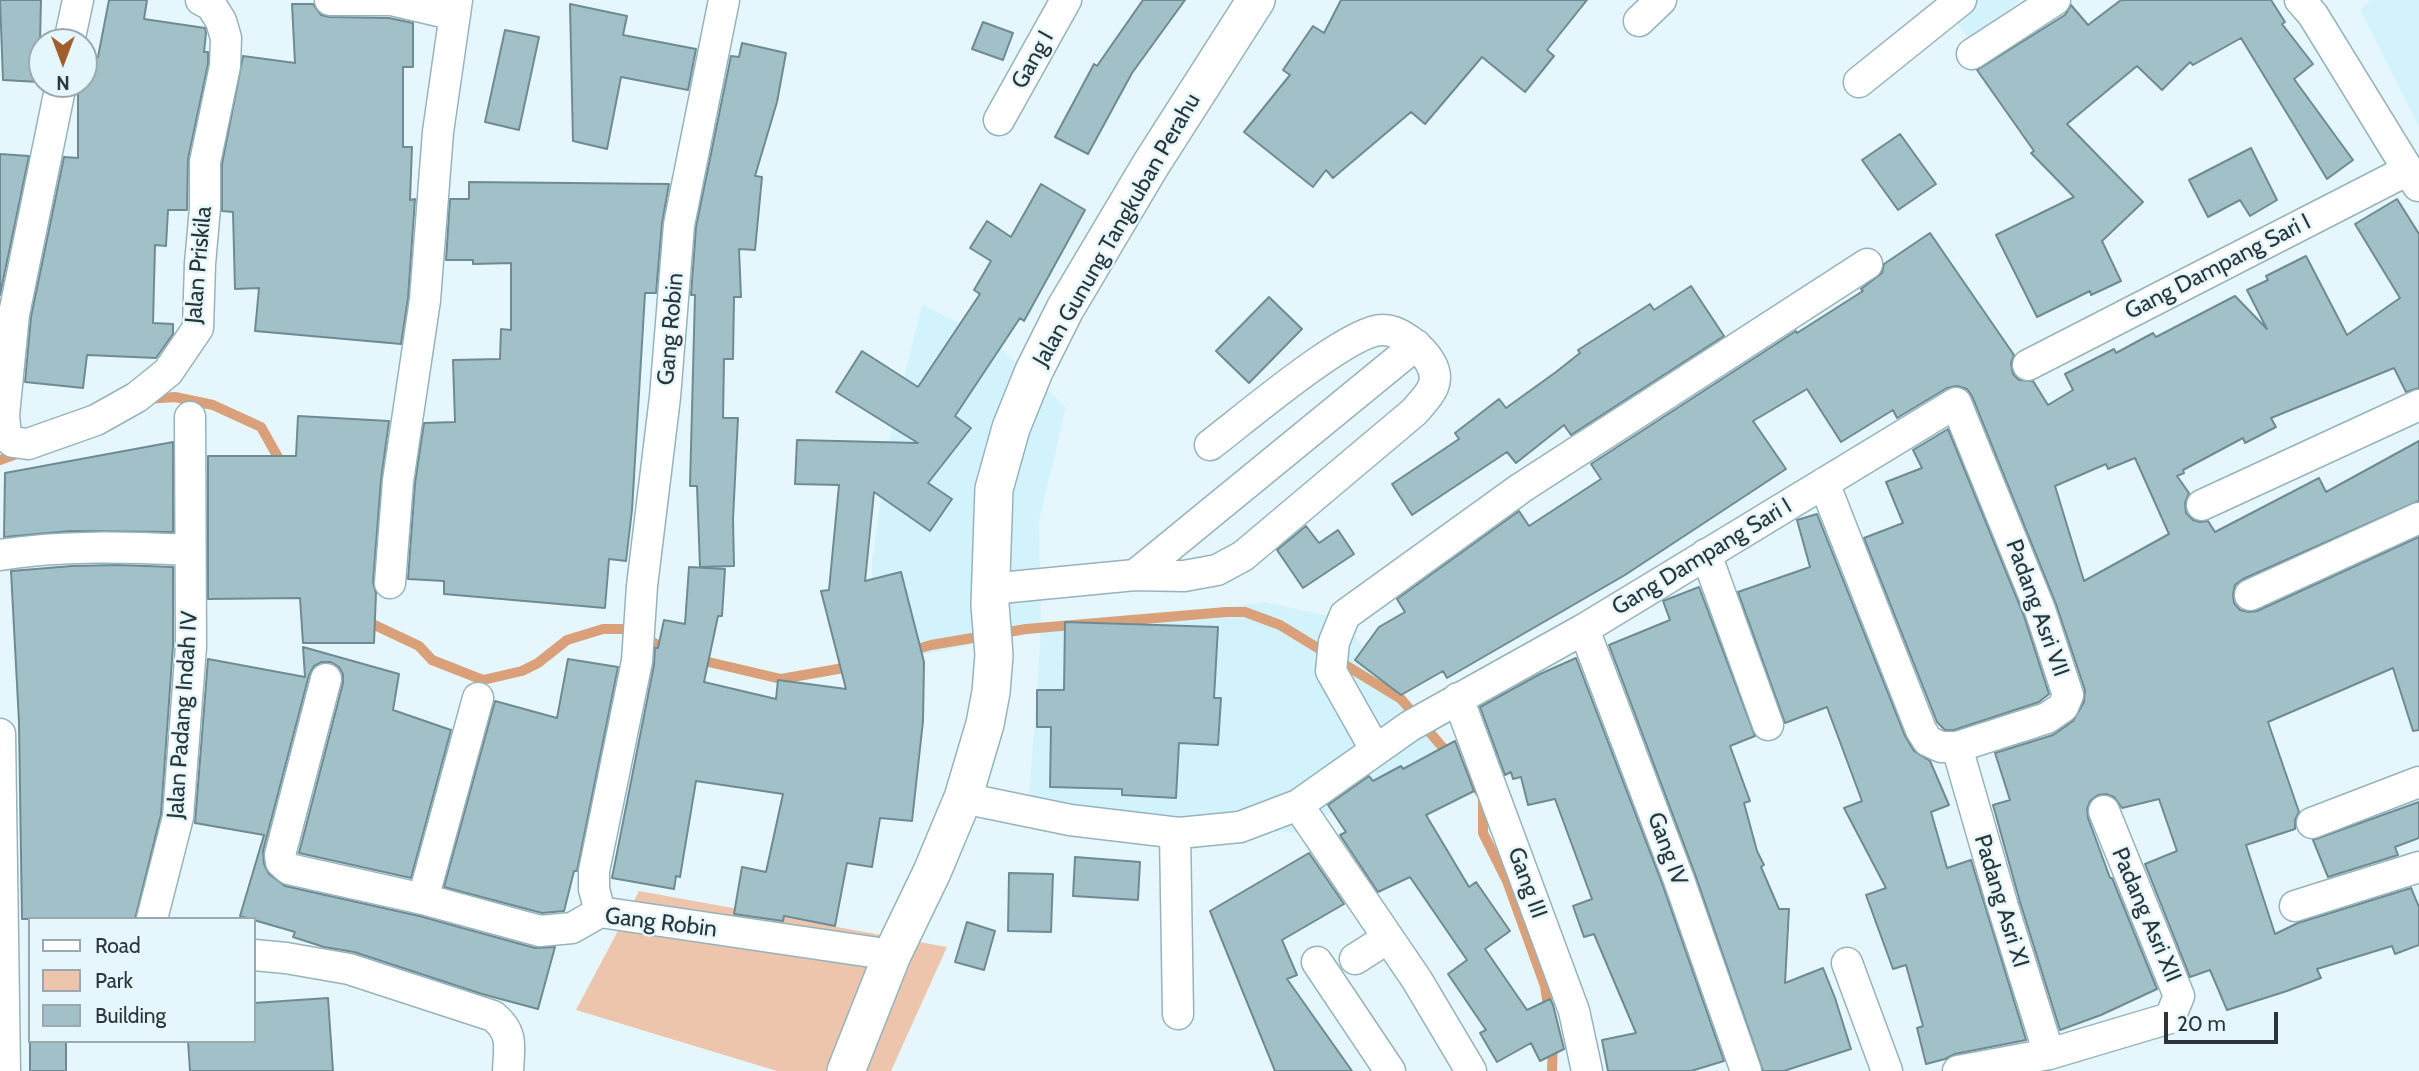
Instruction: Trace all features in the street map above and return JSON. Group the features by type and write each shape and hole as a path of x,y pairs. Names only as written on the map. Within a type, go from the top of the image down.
{"street":[{"path":"72,28 78,0"},
{"name":"Jalan Priskila","path":"58,98 14,314 4,415 6,436 13,442 27,444 96,420 137,397 168,372 198,328 205,162 225,66 226,38 221,21 211,5 201,0"},
{"path":"330,0 391,0 456,8 438,132 425,300 398,481 390,583"},
{"name":"Gang Robin","path":"600,912 594,889 597,854 637,661 642,586 665,397 679,225 724,0"},
{"name":"Gang I","path":"999,120 1066,0"},
{"name":"Jalan Gunung Tangkuban Perahu","path":"846,1071 892,955 932,872 963,798 985,724 994,655 990,597 994,489 1011,428 1034,371 1065,309 1150,166 1256,0"},
{"path":"1639,21 1661,0"},
{"path":"1859,82 1961,0"},
{"path":"1972,54 2055,0"},
{"path":"2300,0 2313,15 2414,178"},
{"name":"Gang Dampang Sari I","path":"2028,365 2414,178"},
{"path":"1375,749 1331,671 1334,642 1345,615 1521,488 1867,264"},
{"path":"990,597 1135,575 1184,576 1217,570 1243,556 1414,412 1433,391 1436,380 1430,362 1416,345 1383,329 1364,334 1330,354 1210,445"},
{"path":"1135,575 1416,345"},
{"name":"Gang Dampang Sari I","path":"963,798 1070,820 1175,833 1240,827 1298,804 1410,726 1584,629 1956,403"},
{"name":"Padang Asri VII","path":"1956,403 2040,610 2068,695 2063,707 2047,718 1957,747"},
{"path":"2202,505 2419,405"},
{"name":"Jalan Padang Indah IV","path":"153,917 178,817 191,647 190,417"},
{"path":"1824,483 1921,730 1928,741 1941,747 1957,747"},
{"path":"2250,595 2419,518"},
{"path":"0,555 44,548 141,547 190,550"},
{"path":"1706,554 1768,725"},
{"name":"Gang IV","path":"1584,629 1679,880 1746,1071"},
{"name":"Gang Robin","path":"326,679 280,855 281,862 289,869 423,899 540,931 572,928 600,912 892,955"},
{"path":"423,899 478,698"},
{"name":"Gang III","path":"1452,701 1574,1011 1587,1071"},
{"path":"0,734 1,909 16,959 5,1071"},
{"name":"Padang Asri XI","path":"1957,747 2049,1054"},
{"path":"2312,823 2419,782"},
{"path":"1298,804 1388,938 1471,1071"},
{"name":"Padang Asri XII","path":"2049,1054 2170,1018 2179,996 2104,811"},
{"path":"1175,833 1178,1014"},
{"path":"2295,906 2419,867"},
{"path":"1355,959 1388,938"},
{"path":"256,955 349,969 493,1016 505,1026 510,1038 508,1071"},
{"path":"1317,962 1390,1071"},
{"path":"1847,963 1887,1071"},
{"path":"1958,1071 2049,1054"}],"shaded area":[{"path":"1944,0 2020,0 1972,43 1941,3"},
{"path":"2370,0 2419,0 2419,128 2360,10"},
{"path":"922,305 986,336 1066,407 1039,522 1041,630 869,666 872,560 892,425"},
{"path":"1265,602 1338,618 1373,657 1440,749 1299,833 1199,827 1029,800 1041,630"}],"green space":[{"path":"639,891 947,947 891,1071 777,1071 576,1010"}],"building":[{"path":"0,0 41,0 40,28 28,28 28,81 3,80"},
{"path":"109,0 147,0 144,19 205,28 204,52 208,52 208,64 188,159 187,210 168,210 166,246 155,245 153,323 173,324 173,334 156,358 87,355 83,388 25,382 31,317 64,157 78,158 78,98 98,98 98,57"},
{"path":"1143,0 1185,0 1132,73 1088,154 1055,137 1094,64 1097,66"},
{"path":"1341,0 1587,0 1547,50 1554,56 1525,92 1482,57 1425,124 1411,112 1333,178 1326,170 1313,187 1244,132 1290,75 1283,70 1313,26 1324,33"},
{"path":"2121,0 2271,0 2285,22 2282,24 2313,64 2294,79 2353,160 2327,179 2241,38 2193,65 2190,62 2162,90 2137,66 2067,124 2143,202 2102,241 2121,281 2091,295 2090,291 2037,317 1996,235 2074,197 2031,153 2034,151 1977,70 2065,15 2071,5 2088,25"},
{"path":"292,4 313,4 321,15 329,17 389,18 413,23 413,67 403,67 403,147 412,147 410,200 415,199 408,298 401,344 255,331 259,288 235,289 233,212 222,211 222,164 243,56 295,63"},
{"path":"570,4 627,16 623,35 696,49 688,90 621,77 607,149 573,141"},
{"path":"983,22 1013,33 1003,60 972,49"},
{"path":"505,30 539,37 519,130 485,122"},
{"path":"742,43 786,53 777,102 755,176 762,177 755,250 739,249 741,297 734,297 733,359 724,359 723,418 738,418 733,519 734,566 700,567 697,486 690,486 695,295 691,295 696,227 731,56 739,57"},
{"path":"1900,134 1936,184 1898,210 1862,160"},
{"path":"2251,148 2277,200 2250,216 2240,200 2208,217 2189,180"},
{"path":"0,154 29,156 0,295"},
{"path":"469,182 669,184 662,223 656,293 645,293 632,510 626,561 609,559 605,608 444,594 444,581 408,579 415,483 424,423 455,422 453,360 500,359 501,329 511,330 511,263 473,264 473,260 446,260 450,199 469,199"},
{"path":"1041,184 1085,210 1024,321 1020,318 955,416 971,428 928,483 952,499 930,531 874,492 865,581 901,572 924,662 923,721 912,821 880,818 872,867 847,863 835,926 784,916 783,921 734,914 742,867 766,872 783,794 696,781 680,877 676,876 674,889 612,878 654,665 655,648 658,648 664,620 685,624 689,567 725,569 722,616 718,616 704,682 776,699 778,680 846,689 821,591 829,590 839,485 795,484 797,440 918,443 836,392 862,351 918,387 980,294 974,290 991,261 970,248 987,221 1011,237"},
{"path":"2397,199 2419,234 2419,388 2406,392 2394,368 2271,418 2276,427 2245,443 2243,438 2183,470 2184,473 2177,476 2189,493 2185,503 2186,513 2193,520 2208,521 2215,532 2319,478 2326,492 2419,441 2419,501 2243,579 2235,585 2233,594 2234,603 2240,610 2257,611 2419,537 2419,730 2413,731 2393,668 2268,722 2299,812 2295,829 2246,845 2275,934 2298,923 2411,888 2419,907 2419,945 2395,954 2392,946 2317,969 2321,978 2227,1010 2210,970 2190,977 2145,864 2177,851 2159,799 2122,808 2114,797 2098,795 2090,801 2088,818 2157,989 2101,1015 2060,1030 1993,805 2010,800 1995,753 2053,735 2073,721 2084,702 2085,690 2056,604 1972,396 1967,389 1957,386 1947,388 1897,418 1893,410 1841,442 1807,389 1753,421 1786,469 1625,575 1447,678 1443,671 1401,695 1355,660 1379,627 1405,612 1397,599 1519,511 1529,526 1601,479 1591,464 1796,331 1797,333 1863,291 1861,289 1882,273 1884,264 1930,233 2014,355 2011,363 2013,374 2019,380 2033,381 2048,405 2073,390 2065,374 2114,349 2116,353 2153,333 2156,337 2235,296 2267,329 2247,290 2268,280 2266,276 2306,256 2347,335 2400,298 2355,224","holes":["2135,458 2169,534 2084,581 2055,486 2106,464 2108,469"]},
{"path":"1691,286 1724,336 1571,435 1564,425 1516,463 1507,452 1412,515 1392,484 1459,439 1455,433 1499,399 1506,408 1580,353 1578,350 1650,304 1654,310"},
{"path":"1269,297 1302,329 1249,383 1216,351"},
{"path":"298,416 389,421 381,480 373,582 376,593 374,643 303,643 300,598 208,599 208,456 296,456"},
{"path":"1948,429 2024,616 2049,694 2039,702 1954,730 1945,730 1937,722 1864,538 1903,523 1886,482 1922,468 1913,450"},
{"path":"173,442 173,532 71,531 4,537 5,473"},
{"path":"1817,514 1905,736 1914,751 1930,761 1949,805 1931,812 1947,868 1971,860 2026,1040 1955,1054 1926,1064 1917,1028 1923,1026 1906,965 1893,969 1866,895 1886,888 1844,808 1862,801 1827,707 1785,723 1738,592 1810,567 1797,520"},
{"path":"1306,526 1319,543 1338,530 1354,554 1303,588 1277,550"},
{"path":"72,566 173,567 173,646 161,814 135,917 22,919 19,722 11,571"},
{"path":"1699,587 1755,736 1730,746 1750,801 1744,803 1757,851 1764,865 1761,867 1779,909 1789,909 1785,983 1823,968 1851,1049 1784,1071 1763,1071 1695,874 1609,645 1670,620 1663,601"},
{"path":"1065,622 1218,627 1214,698 1221,698 1218,745 1179,743 1176,798 1122,795 1122,789 1050,787 1051,727 1037,727 1037,690 1064,690"},
{"path":"303,647 399,674 393,710 451,730 411,878 299,853 343,683 343,674 339,667 331,662 314,666 309,675 263,851 264,864 269,874 285,886 419,916 535,948 555,947 538,1009 482,994 354,952 324,947 293,937 295,932 256,921 256,917 240,916 264,835 195,823 208,659 305,677"},
{"path":"1576,658 1663,886 1724,1061 1691,1071 1608,1071 1602,1040 1636,1033 1594,934 1584,937 1573,906 1592,899 1555,799 1528,805 1521,777 1513,779 1511,772 1505,775 1480,707 1540,674"},
{"path":"568,659 618,667 577,871 574,871 564,911 542,913 444,887 495,701 557,718"},
{"path":"1455,741 1474,791 1426,815 1469,887 1476,882 1510,931 1485,949 1527,1010 1550,999 1553,1005 1564,1049 1540,1061 1531,1043 1497,1062 1480,1033 1486,1030 1448,974 1467,960 1410,877 1378,892 1340,835 1346,832 1328,805 1369,776 1373,781 1401,766 1403,769"},
{"path":"2419,802 2419,838 2395,847 2398,855 2328,877 2313,840"},
{"path":"1309,853 1344,904 1282,940 1297,975 1287,979 1352,1071 1275,1071 1210,911"},
{"path":"1075,857 1140,862 1138,900 1073,896"},
{"path":"1009,873 1053,874 1051,932 1008,931"},
{"path":"967,922 995,931 984,970 955,962"},
{"path":"328,998 333,1071 190,1071 188,1043 256,1043 256,1003"},
{"path":"30,1043 66,1043 66,1071 30,1071"}],"waterway":[{"path":"146,399 175,397 213,405 261,427 281,467"},
{"path":"0,460 22,452"},
{"path":"907,652 931,645 1026,629 1245,612 1280,625 1401,699 1451,757"},
{"path":"364,620 419,646 432,660 483,680 522,671 538,663 567,640 603,629 622,629 640,634 670,653"},
{"path":"696,659 781,679 855,666"},
{"path":"1461,769 1483,796 1483,833 1507,881 1545,986 1549,1013"},
{"path":"1552,1071 1553,1042"}]}
